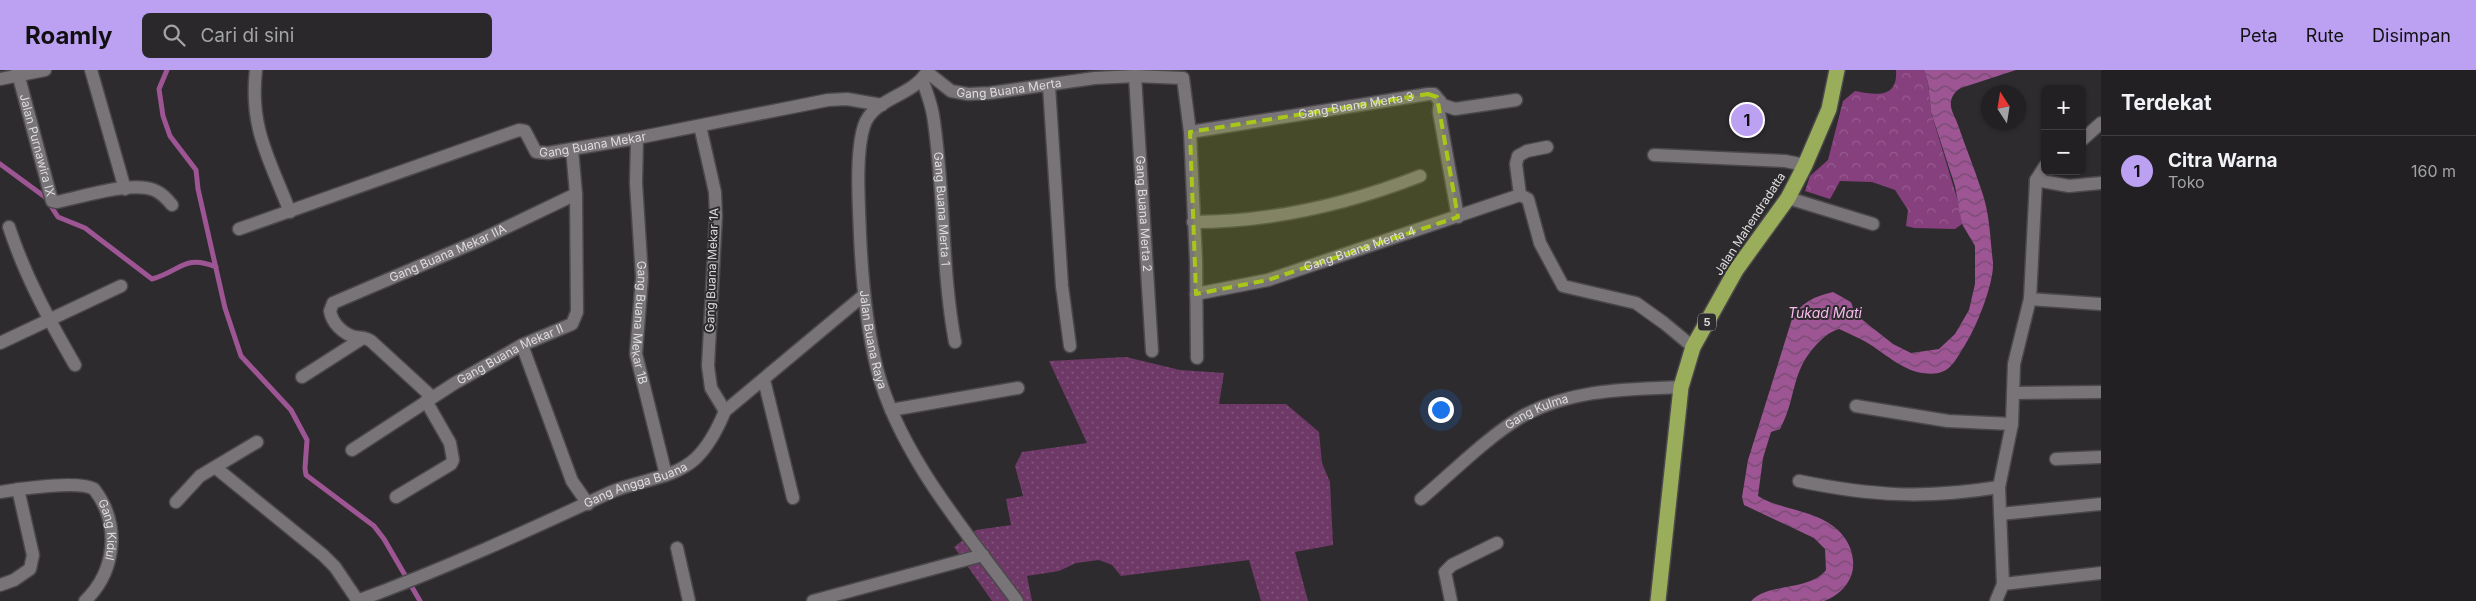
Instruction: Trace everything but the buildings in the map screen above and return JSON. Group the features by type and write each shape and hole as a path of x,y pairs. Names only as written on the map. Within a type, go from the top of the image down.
{"highway":[{"name":"Jalan Mahendradatta","path":"1658,601 1681,387 1693,347 1736,270 1788,198 1805,166 1829,109 1837,70"}],"street":[{"path":"0,79 17,72 45,70"},
{"path":"91,70 125,189"},
{"path":"256,70 254,87 256,122 290,212"},
{"name":"Jalan Purnawira IX","path":"17,72 52,201 57,202 125,189 156,190 172,205"},
{"name":"Gang Buana Merta","path":"926,74 951,91 968,94 1049,86 1095,78 1134,76 1180,77 1184,81 1190,132"},
{"name":"Jalan Buana Raya","path":"926,74 913,88 871,113 864,125 859,216 864,295 877,370 892,410 912,452 1017,601"},
{"name":"Gang Buana Merta 1","path":"926,74 933,114 947,258 948,304 955,342"},
{"name":"Gang Buana Merta 2","path":"1134,76 1152,351"},
{"path":"1049,86 1062,286 1070,346"},
{"name":"Gang Buana Merta 3","path":"1190,132 1428,94 1434,94 1449,107 1464,108 1516,100"},
{"name":"Gang Buana Mekar","path":"240,229 519,130 525,131 532,148 536,152 548,153 637,138 828,100 847,99 882,105"},
{"path":"1440,101 1439,112 1458,216"},
{"path":"2086,136 2101,122"},
{"name":"Gang Buana Mekar 1A","path":"700,126 715,192 716,216 708,366 711,388 725,411"},
{"path":"1190,132 1197,358"},
{"name":"Gang Buana Mekar 1B","path":"637,138 636,183 642,277 636,354 666,475"},
{"path":"1547,147 1527,151 1518,156 1516,164 1520,195 1528,199 1540,243 1563,286 1636,303 1664,322 1693,347"},
{"name":"Gang Buana Mekar II","path":"352,450 429,399 522,345 565,328 575,319 576,194 572,149"},
{"path":"1654,155 1785,160 1805,166"},
{"path":"1996,601 2003,584 1999,486 2012,424 2014,364 2030,299 2036,180 2041,172"},
{"path":"1192,222 1275,216 1376,193 1420,176"},
{"path":"2036,180 2069,186 2101,183"},
{"name":"Gang Buana Mekar IIA","path":"363,338 344,332 331,317 330,308 333,303 478,241 576,194"},
{"name":"Gang Buana Merta 4","path":"1196,294 1268,280 1520,195"},
{"path":"1788,198 1873,224"},
{"path":"9,227 20,262 75,364"},
{"path":"0,343 49,318 121,286"},
{"name":"Gang Angga Buana","path":"358,601 504,543 638,482 666,475 695,458 713,437 725,411 864,295"},
{"path":"2030,299 2101,304"},
{"path":"302,376 363,338 371,341 429,399 450,443 454,460 451,464 396,497"},
{"path":"522,345 572,481 588,504"},
{"path":"764,380 793,498"},
{"name":"Gang Kulma","path":"1421,499 1509,425 1536,410 1569,398 1608,390 1681,387"},
{"path":"892,410 1018,388"},
{"path":"2013,392 2101,392"},
{"path":"1856,406 1948,421 2012,424"},
{"path":"176,502 200,476 257,442"},
{"path":"2056,459 2101,457"},
{"path":"216,468 335,567 358,601"},
{"path":"1800,481 1844,490 1910,496 1970,491 1999,486"},
{"name":"Gang Kidul","path":"0,492 80,484 94,489 99,496 112,538 110,554 102,582 85,601"},
{"path":"0,585 14,580 30,569 33,555 18,489"},
{"path":"2000,514 2101,504"},
{"path":"1451,601 1445,572 1452,565 1497,543"},
{"path":"677,548 689,601"},
{"path":"813,601 983,555"},
{"path":"2003,584 2101,573"}],"highlighted area":[{"path":"1428,94 1437,97 1458,217 1268,280 1196,294 1190,132"}],"shaded area":[{"path":"1126,357 1180,370 1224,373 1219,404 1286,404 1319,432 1322,463 1330,482 1333,545 1295,552 1308,601 1261,601 1249,560 1121,576 1112,565 1099,560 1076,563 1059,571 1027,576 1032,601 992,601 954,547 976,530 1011,525 1006,499 1023,496 1015,466 1022,452 1087,443 1049,361"}],"green space":[{"path":"1896,70 1924,70 1928,82 1931,112 1960,208 1962,224 1955,229 1914,228 1906,226 1908,210 1895,190 1872,182 1840,181 1830,199 1805,191 1810,176 1828,160 1843,101 1855,91 1884,93 1893,86 1896,79"}],"water":[{"name":"Tukad Mati","path":"1924,70 2016,70 1961,88 1954,93 1951,101 1952,112 1986,207 1993,272 1984,305 1961,352 1949,368 1938,373 1922,373 1907,368 1866,342 1839,329 1824,337 1808,354 1798,375 1789,407 1780,429 1771,432 1763,458 1758,496 1767,501 1815,516 1837,529 1847,541 1851,550 1853,561 1852,574 1846,586 1836,595 1824,601 1751,601 1767,591 1809,581 1818,577 1826,570 1825,549 1814,538 1744,505 1742,497 1748,460 1795,313 1809,301 1833,292 1851,302 1855,314 1893,344 1911,353 1939,349 1955,334 1969,310 1975,284 1975,246 1962,224 1955,186 1931,112 1928,82"}],"waterway":[{"path":"167,70 159,89 163,116 170,136 196,170 198,189 225,308 241,356 291,410 307,440 306,475 374,526 384,539 420,601"},
{"path":"0,164 45,197 58,217 85,228 152,279 189,263 205,263 216,267"}],"place":[{"name":"Citra Warna","path":"1747,120"}]}
